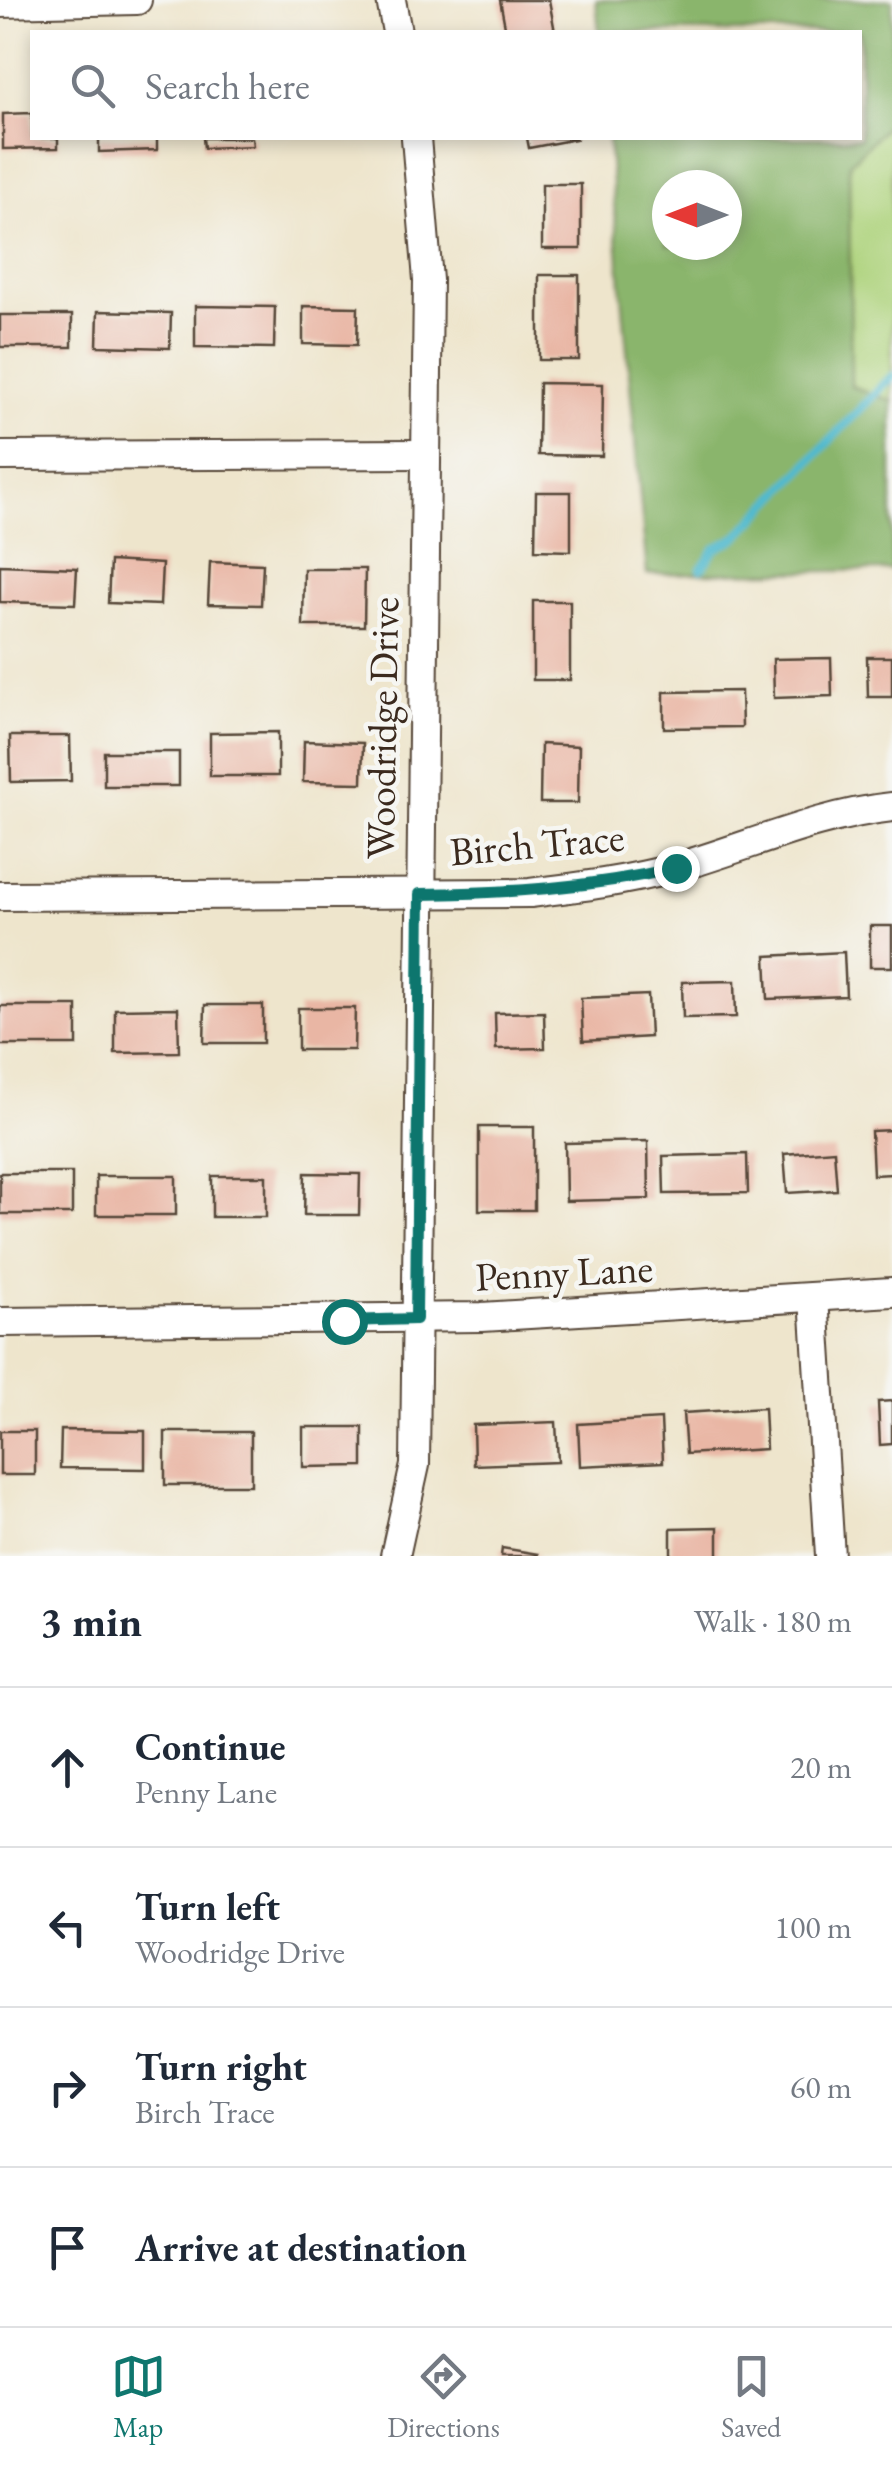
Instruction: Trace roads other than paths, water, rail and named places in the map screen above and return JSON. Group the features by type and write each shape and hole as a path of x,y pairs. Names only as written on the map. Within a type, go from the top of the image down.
{"street":[{"path":"0,2 137,0"},
{"path":"391,0 397,30"},
{"name":"Woodridge Drive","path":"395,1556 415,1466 428,280 416,140"},
{"path":"0,456 426,454"},
{"name":"Birch Trace","path":"0,896 530,893 601,885 676,868 827,819 892,807"},
{"name":"Penny Lane","path":"0,1322 416,1319 892,1292"},
{"path":"814,1297 830,1556"}],"waterway":[{"path":"701,569 715,549 737,537 892,376"}]}
